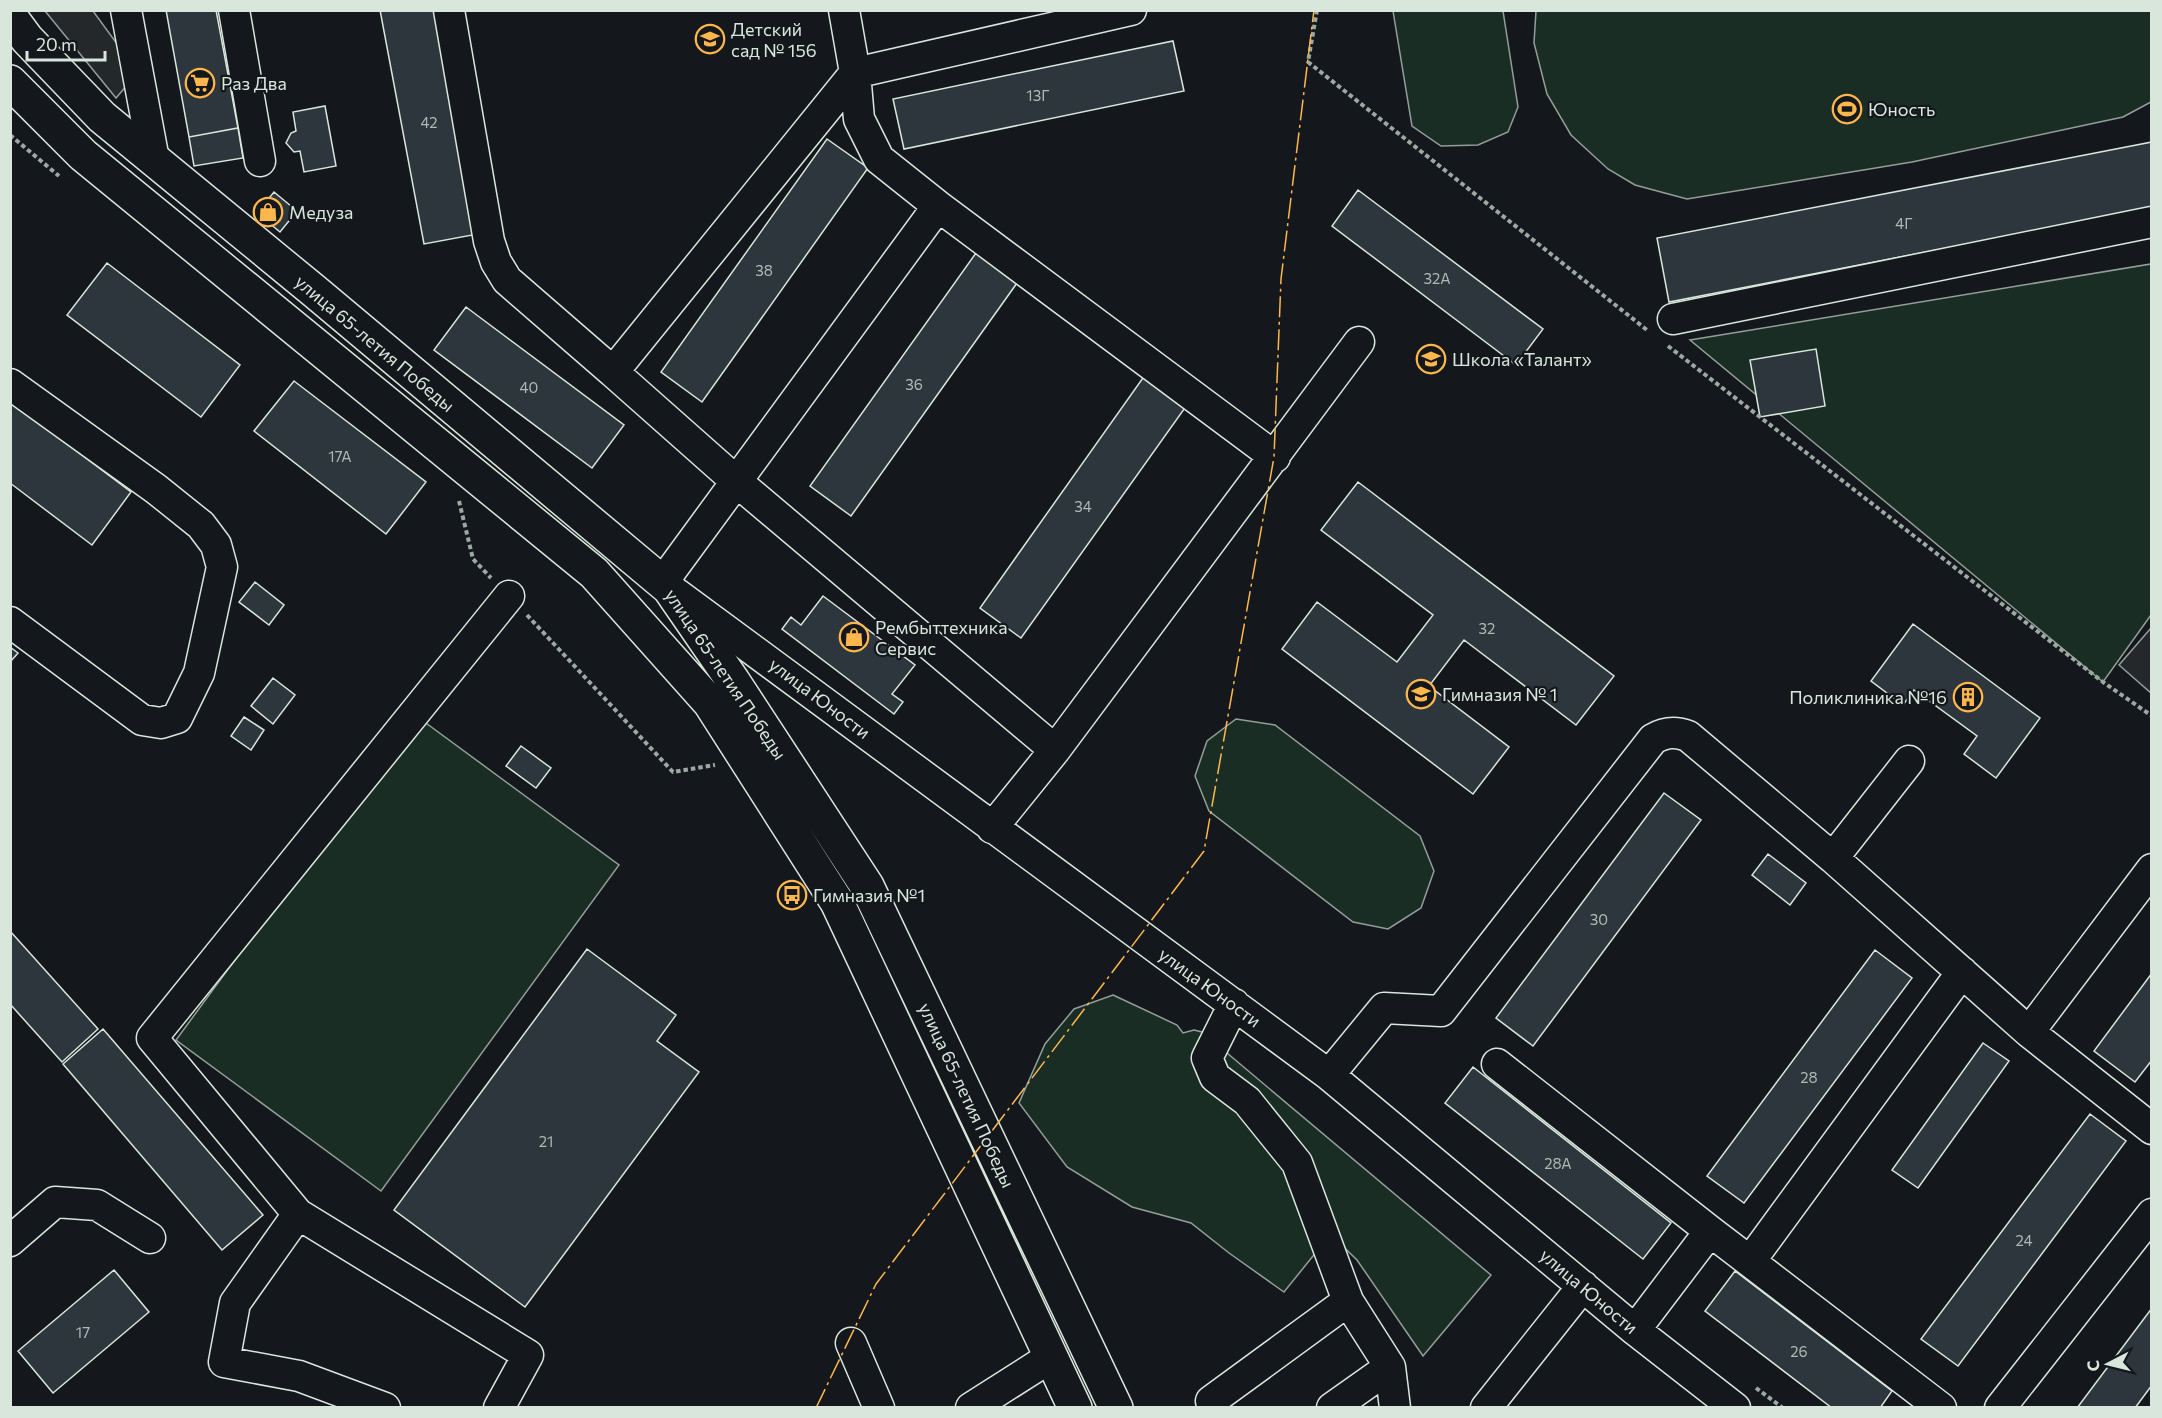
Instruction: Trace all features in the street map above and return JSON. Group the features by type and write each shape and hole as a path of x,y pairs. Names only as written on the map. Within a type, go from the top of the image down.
{"main road":[{"name":"улица 65-летия Победы","path":"10,16 27,39 102,117 313,290 666,586 733,681 867,886 1116,1407"},
{"name":"улица 65-летия Победы","path":"10,82 83,155 594,573 710,703 837,902 1075,1407"}],"street":[{"path":"126,10 154,160"},
{"path":"234,10 260,161"},
{"path":"449,10 489,241 496,262 507,280 736,481 1055,750"},
{"path":"843,10 855,73 859,119 879,159 938,206 1275,457"},
{"path":"613,372 855,73 1131,10"},
{"path":"666,586 736,481 938,206"},
{"path":"1664,333 2151,222"},
{"path":"992,828 1055,750 1359,342"},
{"path":"10,384 156,489 201,525 216,545 222,567 199,673 177,718 161,723 142,720 10,622"},
{"name":"улица Юности","path":"666,586 1329,1075 1635,1330 1735,1407"},
{"path":"499,1407 528,1355 298,1214 152,1038 509,596"},
{"path":"1329,1075 1384,1008 1442,1011 1653,739 1678,732 1688,736 1833,858 2029,1032 2151,1129"},
{"path":"1833,858 1908,761"},
{"path":"2029,1032 2151,869"},
{"path":"1751,1260 1962,972"},
{"path":"1234,1004 1207,1058 1215,1077 1247,1101 1297,1163 1348,1301 1390,1367 1395,1407"},
{"path":"1497,1064 1710,1231 1941,1407"},
{"path":"10,1241 54,1202 98,1205 150,1238"},
{"path":"298,1214 235,1303 224,1362 299,1376 385,1407"},
{"path":"2000,1407 2151,1214"},
{"path":"1635,1330 1710,1231"},
{"path":"1486,1407 1583,1287"},
{"path":"1211,1401 1348,1301"},
{"path":"850,1342 879,1407"},
{"path":"971,1407 1051,1357"},
{"path":"1332,1407 1390,1367"}],"path":[{"path":"1317,10 1308,63 1664,333 2110,687 2151,716"},
{"path":"10,135 64,180"},
{"path":"457,494 473,559 673,772 718,764"}],"green space":[{"path":"1393,11 1503,11 1518,107 1508,132 1478,145 1441,146 1412,126"},
{"name":"Юность","path":"1536,11 2151,11 2151,102 2123,117 1912,162 1687,199 1635,185 1608,169 1571,135 1547,94 1534,43"},
{"path":"2151,264 2151,615 2103,682 1690,340"},
{"path":"415,715 619,865 381,1191 176,1040"},
{"path":"1236,719 1275,725 1420,836 1434,871 1421,908 1388,929 1353,922 1209,811 1195,776 1207,741"},
{"path":"1113,995 1177,1025 1183,1033 1194,1030 1202,1032 1491,1275 1423,1356 1357,1260 1329,1233 1284,1292 1191,1223 1132,1207 1067,1167 1019,1103 1045,1044 1074,1009"}],"shaded area":[{"path":"45,11 93,11 123,52 128,84 116,98"},
{"path":"2151,628 2151,693 2119,665"}],"building":[{"path":"166,10 216,10 238,128 189,137"},
{"path":"380,10 435,10 478,234 424,244"},
{"path":"1173,41 1184,91 904,149 893,99"},
{"path":"325,106 336,166 304,172 300,151 294,152 286,143 291,133 296,131 293,112"},
{"path":"238,128 243,158 194,166 189,137"},
{"path":"827,139 868,168 702,402 661,372"},
{"path":"2152,142 2152,208 1669,302 1657,238"},
{"path":"1358,190 1543,329 1516,365 1332,226"},
{"path":"274,192 297,211 280,232 257,213"},
{"path":"976,253 1017,283 851,516 810,486"},
{"path":"107,263 240,365 201,417 67,315"},
{"path":"466,307 624,425 592,468 434,350"},
{"path":"1816,349 1825,406 1760,417 1750,360"},
{"path":"1145,375 1187,405 1021,638 980,608"},
{"path":"294,381 426,482 386,534 254,431"},
{"path":"10,401 131,492 92,545 10,483"},
{"path":"1358,482 1614,676 1576,725 1464,640 1429,686 1509,747 1473,794 1282,649 1317,602 1397,662 1433,615 1321,530"},
{"path":"255,582 284,605 269,625 239,602"},
{"path":"823,596 915,665 892,694 903,702 894,714 782,629 791,617 801,625"},
{"name":"Поликлиника №16","path":"1913,624 2040,718 1996,778 1964,754 1977,736 1914,690 1903,705 1871,681"},
{"path":"10,647 18,653 10,662"},
{"path":"273,678 295,695 273,724 251,706"},
{"path":"244,717 264,730 251,750 231,736"},
{"path":"521,746 551,768 536,788 506,766"},
{"path":"1664,793 1701,820 1533,1046 1496,1018"},
{"path":"1768,854 1806,883 1790,905 1752,875"},
{"path":"10,931 98,1029 62,1062 10,1004"},
{"path":"587,949 676,1015 657,1041 699,1072 525,1307 394,1210"},
{"path":"1875,950 1912,978 1744,1203 1707,1176"},
{"path":"2152,973 2152,1060 2135,1082 2094,1051"},
{"path":"103,1029 263,1215 222,1250 63,1064"},
{"path":"1983,1043 2009,1061 1918,1188 1892,1170"},
{"path":"1473,1067 1671,1223 1643,1259 1445,1103"},
{"path":"2090,1114 2126,1141 1958,1366 1921,1339"},
{"path":"114,1270 149,1312 53,1393 18,1351"},
{"path":"1735,1271 1892,1391 1880,1408 1832,1408 1705,1311"},
{"path":"2152,1308 2152,1385 2135,1408 2077,1408"}],"power":[{"path":"816,1408 876,1284 1204,851 1274,457 1281,279 1314,10"}],"place":[{"name":"Детский сад № 156","path":"710,39"},
{"name":"Раз Два","path":"200,83"},
{"name":"Юность","path":"1847,109"},
{"name":"Медуза","path":"268,212"},
{"name":"Школа «Талант»","path":"1431,359"},
{"name":"Рембыттехника Сервис","path":"854,637"},
{"name":"Гимназия № 1","path":"1421,694"},
{"name":"Поликлиника №16","path":"1968,697"},
{"name":"Гимназия №1","path":"792,895"}]}
